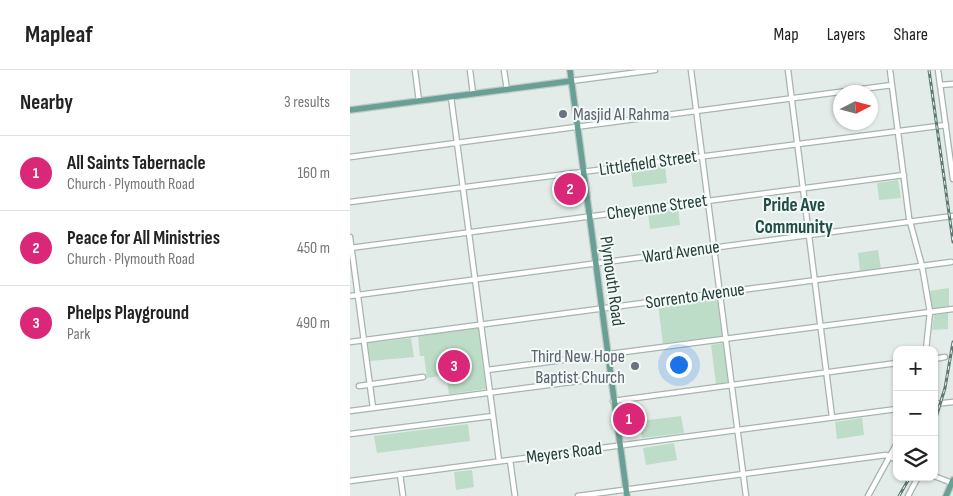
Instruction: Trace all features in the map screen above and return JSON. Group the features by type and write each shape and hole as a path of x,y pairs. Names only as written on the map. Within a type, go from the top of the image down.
{"main road":[{"name":"Plymouth Road","path":"570,70 619,446 627,493"},
{"path":"350,110 571,81"},
{"path":"946,496 952,481"}],"street":[{"path":"415,70 419,101"},
{"path":"470,70 473,94"},
{"path":"504,70 507,90"},
{"path":"571,81 613,73 653,70"},
{"path":"691,70 746,496"},
{"path":"788,70 822,326 832,418"},
{"path":"890,70 910,222 922,266 930,312 926,346"},
{"path":"938,70 953,180"},
{"path":"940,86 953,84"},
{"path":"350,157 892,85"},
{"path":"451,97 499,461"},
{"name":"Littlefield Street","path":"350,202 946,125"},
{"path":"946,131 953,130"},
{"name":"Cheyenne Street","path":"351,248 904,175"},
{"name":"Ward Avenue","path":"350,296 953,216"},
{"path":"350,237 372,408"},
{"name":"Sorrento Avenue","path":"350,342 951,262"},
{"path":"487,370 953,309"},
{"path":"938,358 945,357"},
{"path":"613,400 893,364"},
{"path":"359,386 422,377"},
{"path":"350,411 610,377"},
{"path":"938,404 953,402"},
{"name":"Meyers Road","path":"350,481 893,410"},
{"path":"350,434 493,416"},
{"path":"868,496 893,452"},
{"path":"578,496 627,493 743,474 886,455 891,456"},
{"path":"510,460 515,496"},
{"path":"400,474 403,496"},
{"path":"938,477 952,481"},
{"path":"908,496 916,481"}],"green space":[{"path":"665,166 667,183 633,187 631,170"},
{"path":"898,180 901,198 879,200 877,183"},
{"path":"678,209 680,225 650,229 648,213"},
{"path":"878,250 881,268 860,271 858,253"},
{"path":"949,288 949,306 932,309 929,291"},
{"path":"717,297 722,336 663,344 658,305"},
{"path":"948,313 948,329 932,330 934,315"},
{"path":"478,328 486,389 449,394 446,375 427,378 424,356 420,356 418,336"},
{"path":"411,338 414,357 370,361 368,343"},
{"path":"723,343 728,382 716,384 711,345"},
{"path":"681,416 684,433 642,438 640,421"},
{"path":"862,418 864,435 837,439 835,422"},
{"path":"468,424 470,441 377,453 374,436"},
{"path":"674,443 677,460 646,465 643,448"},
{"path":"472,470 474,487 456,490 454,472"}],"railway":[{"path":"929,70 953,242"},
{"path":"938,411 945,388 953,342"},
{"path":"899,496 908,481"}],"place":[{"name":"Masjid Al Rahma","path":"563,114"},
{"name":"Peace for All Ministries","path":"570,189"},
{"name":"Phelps Playground","path":"454,366"},
{"name":"Third New Hope Baptist Church","path":"635,366"},
{"name":"All Saints Tabernacle","path":"629,419"}],"district":[{"name":"Pride Ave Community","path":"794,216"}]}
